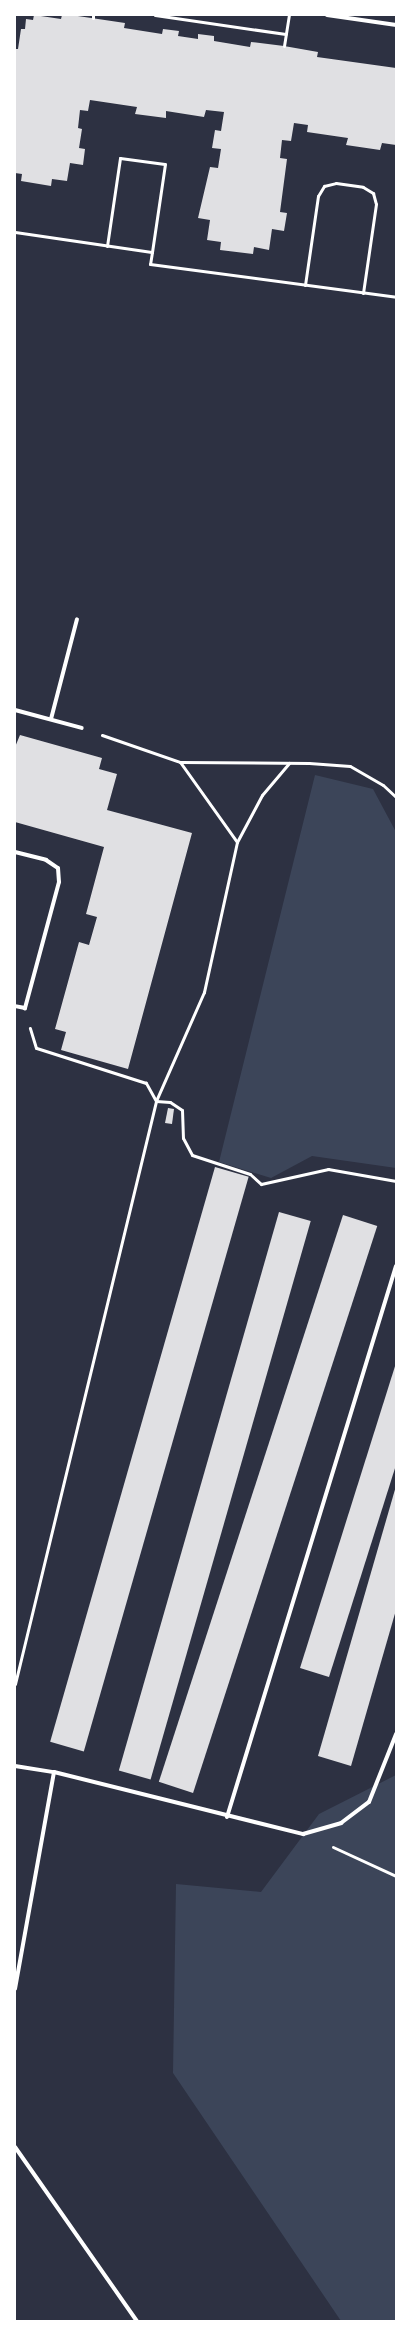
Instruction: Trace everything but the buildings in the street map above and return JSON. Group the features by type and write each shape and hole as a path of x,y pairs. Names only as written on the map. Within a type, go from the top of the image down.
{"lane":[{"path":"327,15 396,25"},
{"path":"51,720 77,619"},
{"path":"15,710 82,728"},
{"path":"15,852 46,860 58,868 59,882 25,1008 15,1006"},
{"path":"227,1817 396,1266"},
{"path":"15,1766 54,1772 227,1817 303,1834 341,1823 369,1802 396,1734"},
{"path":"15,1989 54,1772"},
{"path":"15,2147 137,2321"}],"path":[{"path":"155,15 286,34"},
{"path":"284,46 289,15"},
{"path":"107,246 120,158 165,164 150,264 396,297"},
{"path":"305,285 318,196 324,186 336,183 363,187 373,193 376,204 363,293"},
{"path":"15,232 152,252"},
{"path":"82,728 180,762 289,762 350,766 383,785 396,797"},
{"path":"180,762 237,842"},
{"path":"15,1684 156,1101 204,992 237,842 262,795 289,762"},
{"path":"25,1008 36,1048 146,1083 156,1101"},
{"path":"156,1101 170,1102 182,1110 183,1138 192,1155 250,1174 260,1184 328,1169 396,1181"},
{"path":"303,1834 396,1876"}],"shaded area":[{"path":"315,775 373,789 396,832 396,1168 312,1156 271,1178 219,1162"},
{"path":"396,1775 396,2321 341,2321 173,2073 176,1884 261,1892 319,1814"}]}
